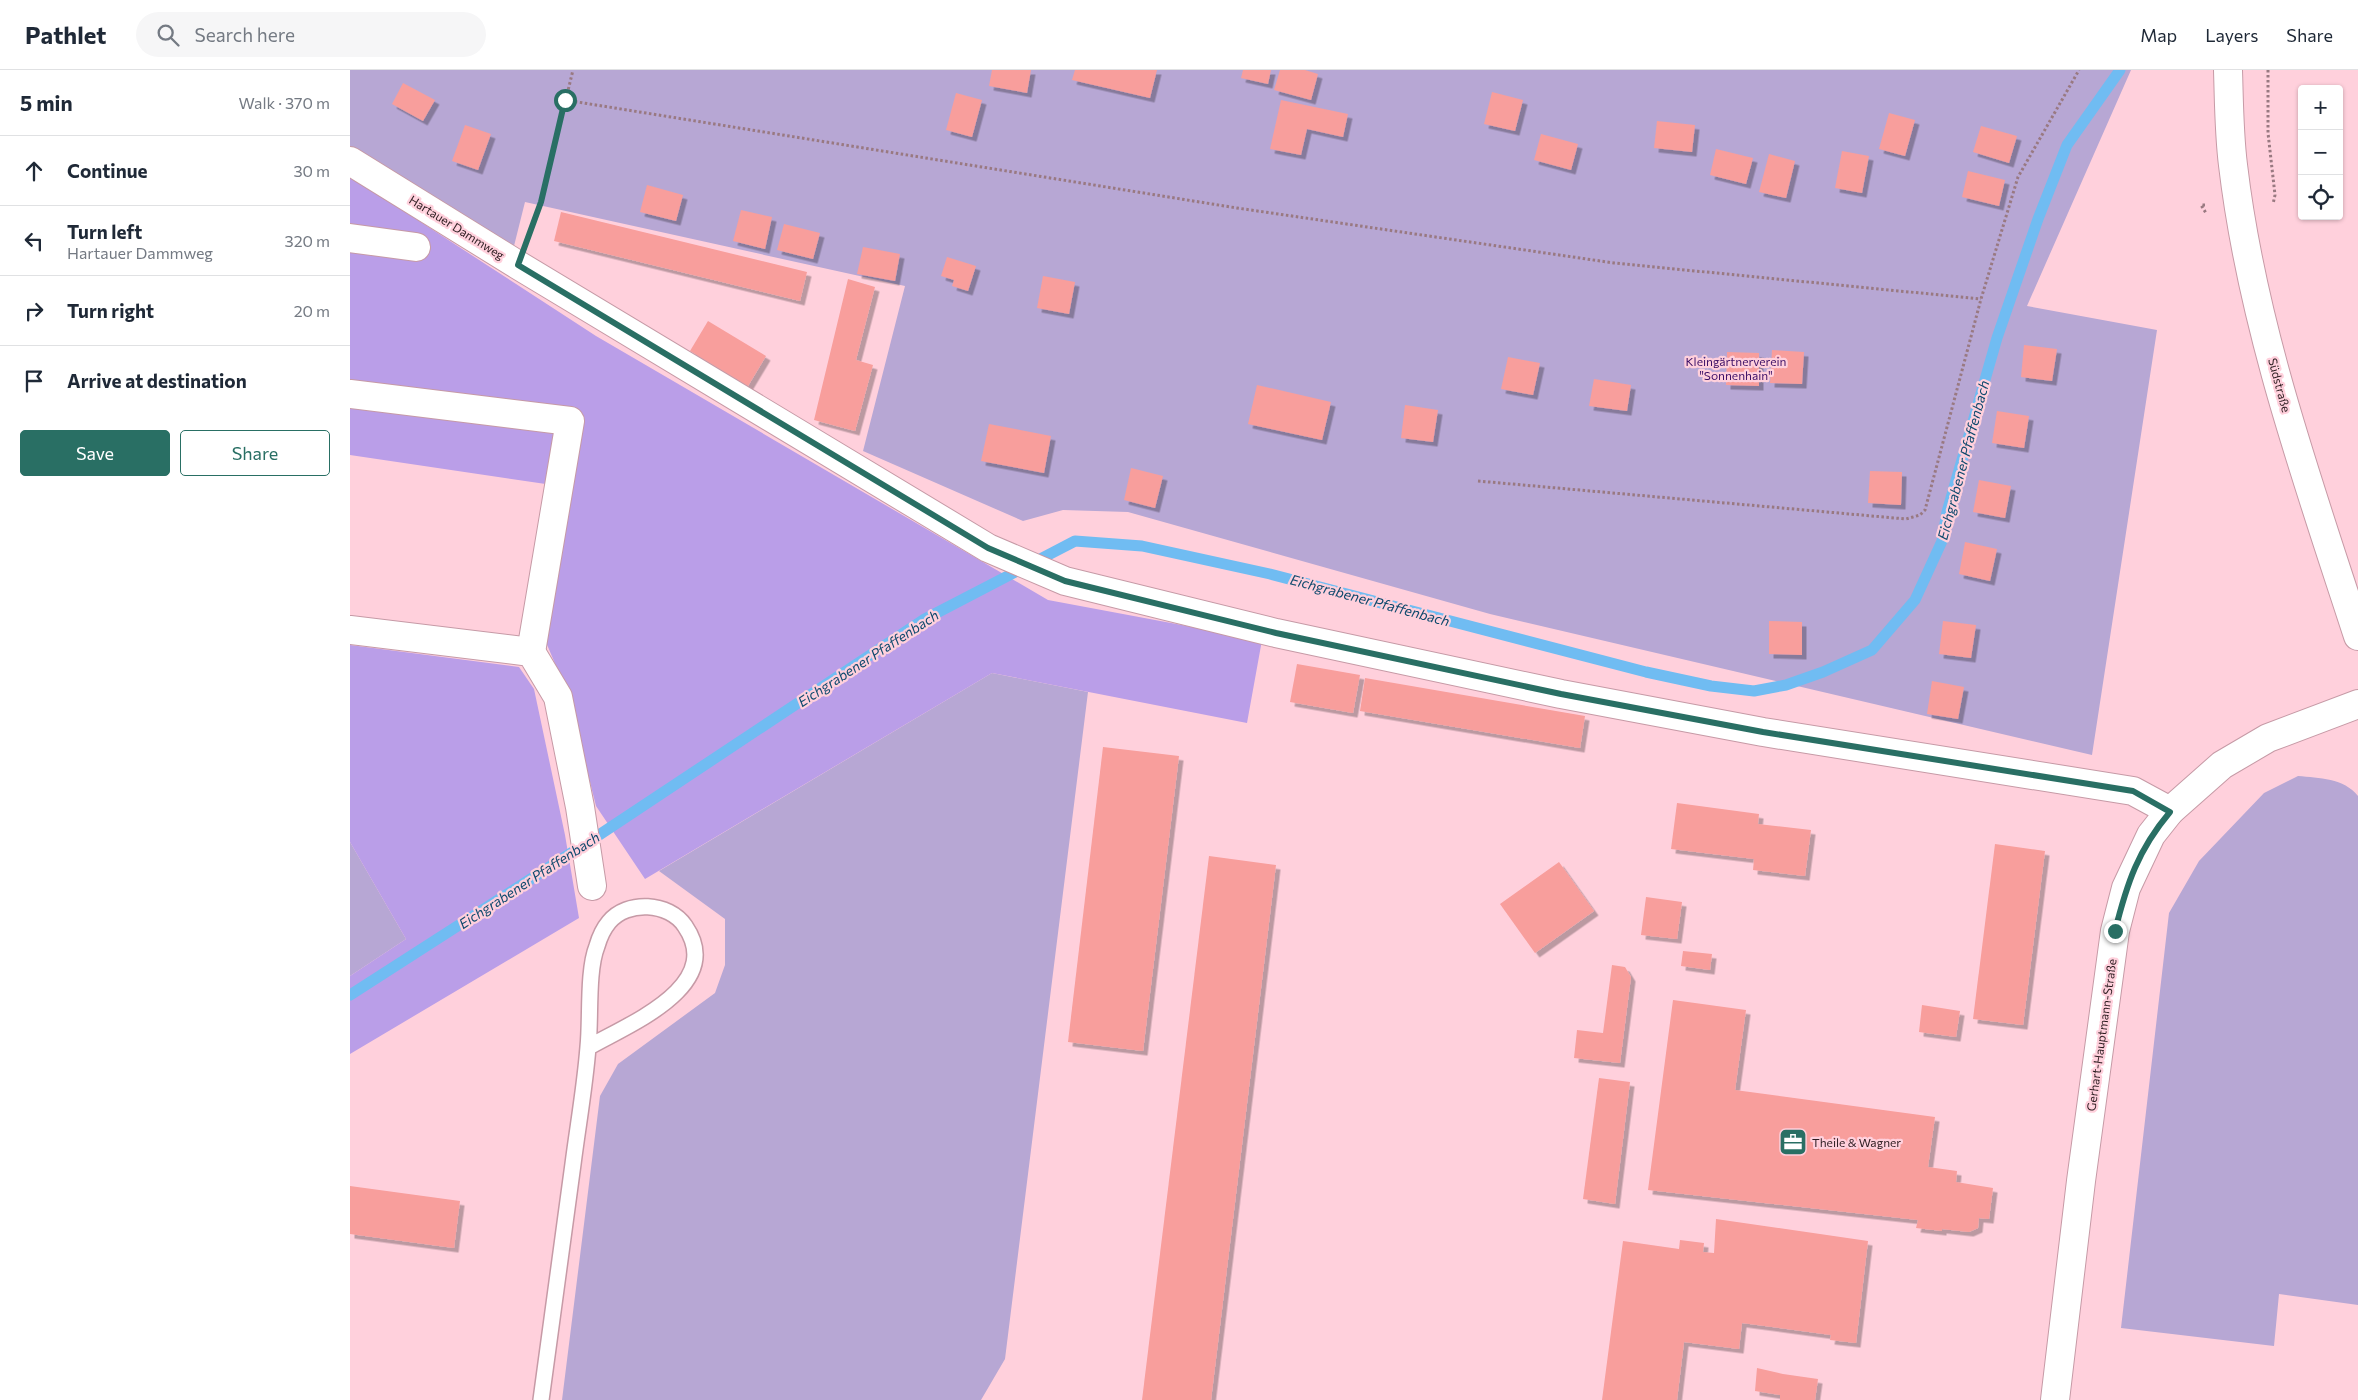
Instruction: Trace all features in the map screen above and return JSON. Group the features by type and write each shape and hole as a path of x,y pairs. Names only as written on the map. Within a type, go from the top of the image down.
{"street":[{"name":"Südstraße","path":"2228,70 2233,165 2243,232 2257,299 2299,452 2358,636"},
{"name":"Hartauer Dammweg","path":"350,161 518,265 988,548 1054,577 1276,633 1561,694 1763,732 2133,791 2170,812"},
{"path":"350,238 416,247"},
{"path":"350,394 570,421 531,652 558,696 580,807 592,886"},
{"path":"350,630 531,652"},
{"name":"Gerhart-Hauptmann-Straße","path":"2055,1400 2081,1181 2115,931 2126,888 2151,835 2170,812 2222,765 2268,738 2358,704"}],"lane":[{"path":"541,1400 589,1046 592,980 596,947 609,922 628,908 649,906 668,912 685,925 693,943 696,958 692,974 675,995 647,1014 589,1046"}],"path":[{"path":"518,265 541,202 573,70"},
{"path":"1478,481 1913,518 1925,510 1981,299 2018,177 2079,70"},
{"path":"2268,70 2268,133 2275,195"},
{"path":"565,100 1237,208 1614,263 1981,299"}],"green space":[{"name":"Kleingärtnerverein \"Sonnenhain\"","path":"350,70 2131,70 2027,306 2157,330 2092,755 1490,614 1128,512 1063,510 1023,521 863,451 905,286 525,202 513,250 350,146"},
{"path":"992,673 1088,692 1005,1359 981,1400 562,1400 600,1096 618,1064 715,993 725,965 725,919 659,871"},
{"path":"2298,776 2323,778 2338,782 2358,796 2358,1305 2279,1294 2274,1346 2121,1328 2169,913 2199,861 2264,793"},
{"path":"350,842 406,939 350,976"}],"shaded area":[{"path":"350,176 596,336 1048,600 1262,640 1247,723 992,673 645,879 596,806 568,694 545,640 573,488 350,455"},
{"path":"350,645 519,667 534,689 565,835 579,918 350,1054 350,976 406,939 350,842"}],"building":[{"path":"992,70 1031,70 1027,93 989,86"},
{"path":"1075,70 1157,70 1150,98 1072,80"},
{"path":"1243,70 1271,70 1268,84 1241,78"},
{"path":"1280,70 1305,70 1318,74 1311,100 1274,90"},
{"path":"403,83 435,100 423,121 392,104"},
{"path":"1492,92 1523,100 1515,131 1484,124"},
{"path":"956,93 982,100 972,137 946,130"},
{"path":"1281,100 1348,114 1343,137 1307,129 1301,155 1270,149"},
{"path":"1889,113 1915,120 1905,156 1879,149"},
{"path":"1657,121 1695,125 1692,152 1654,148"},
{"path":"465,125 491,134 478,170 452,161"},
{"path":"1981,126 2017,136 2009,163 1973,152"},
{"path":"1541,134 1578,144 1571,170 1534,160"},
{"path":"1716,149 1753,158 1746,184 1710,175"},
{"path":"1842,151 1869,156 1862,193 1835,188"},
{"path":"1769,154 1795,161 1786,198 1759,192"},
{"path":"1968,171 2005,180 1999,206 1962,197"},
{"path":"647,185 683,195 676,221 640,212"},
{"path":"741,210 772,217 765,249 733,241"},
{"path":"561,212 807,272 800,301 554,241"},
{"path":"784,224 820,233 813,259 777,250"},
{"path":"863,247 900,254 895,281 857,274"},
{"path":"947,257 976,266 968,291 952,286 954,280 941,276"},
{"path":"1043,276 1075,282 1069,314 1037,308"},
{"path":"848,279 875,287 856,360 873,365 855,431 814,420"},
{"path":"708,321 766,356 748,386 690,351"},
{"path":"2024,345 2057,349 2052,381 2021,377"},
{"path":"1772,350 1804,352 1802,384 1770,383"},
{"path":"1727,352 1759,353 1759,386 1726,385"},
{"path":"1508,357 1540,363 1533,395 1501,389"},
{"path":"1594,379 1631,385 1627,411 1589,406"},
{"path":"1257,385 1331,402 1322,440 1248,424"},
{"path":"1405,405 1438,410 1433,442 1401,438"},
{"path":"1997,411 2029,416 2024,448 1992,443"},
{"path":"989,424 1051,436 1044,473 981,461"},
{"path":"1131,468 1163,476 1155,508 1124,500"},
{"path":"1870,471 1902,472 1901,505 1868,503"},
{"path":"1979,480 2011,486 2005,518 1973,512"},
{"path":"1965,542 1997,549 1990,581 1959,574"},
{"path":"1769,621 1802,622 1802,655 1769,654"},
{"path":"1943,621 1976,625 1971,658 1939,654"},
{"path":"1297,664 1360,675 1353,713 1290,702"},
{"path":"1365,678 1585,716 1580,748 1360,711"},
{"path":"1932,681 1964,687 1958,719 1927,714"},
{"path":"1103,747 1179,756 1143,1051 1068,1042"},
{"path":"1677,803 1759,814 1758,824 1811,830 1805,876 1753,870 1754,859 1671,849"},
{"path":"1995,844 2045,851 2023,1025 1973,1019"},
{"path":"1209,856 1276,865 1211,1400 1142,1400"},
{"path":"1559,862 1594,911 1535,953 1500,904"},
{"path":"1646,897 1682,902 1677,939 1641,935"},
{"path":"1683,951 1712,954 1710,970 1681,966"},
{"path":"1612,965 1625,967 1631,977 1620,1063 1574,1058 1577,1030 1603,1033"},
{"name":"Theile & Wagner","path":"1673,1000 1746,1010 1735,1090 1935,1117 1928,1167 1957,1171 1956,1182 1993,1188 1989,1219 1979,1218 1978,1228 1969,1232 1942,1229 1942,1231 1916,1228 1918,1220 1648,1190"},
{"path":"1922,1005 1960,1011 1956,1037 1919,1032"},
{"path":"1599,1078 1630,1082 1615,1204 1583,1199"},
{"path":"350,1186 460,1201 454,1248 350,1234"},
{"path":"1716,1219 1868,1241 1856,1343 1830,1340 1831,1335 1742,1323 1739,1349 1684,1342 1677,1400 1602,1400 1623,1241 1679,1249 1680,1240 1704,1243 1703,1252 1714,1253"},
{"path":"1757,1368 1818,1379 1815,1400 1780,1400 1780,1395 1755,1391"}],"waterway":[{"name":"Eichgrabener Pfaffenbach","path":"350,995 593,839 923,620 1075,541 1142,546 1270,574 1646,672 1711,686 1754,691 1786,685 1823,672 1872,650 1915,600 1942,541 1947,512 1997,338 2038,219 2067,145 2120,70"}],"place":[{"name":"Theile & Wagner","path":"1793,1142"}],"route":[{"path":"565,100 541,202 518,265 988,548 1065,581 1276,633 1561,694 1763,732 2133,791 2170,812 2151,835 2126,888 2115,931"}]}
